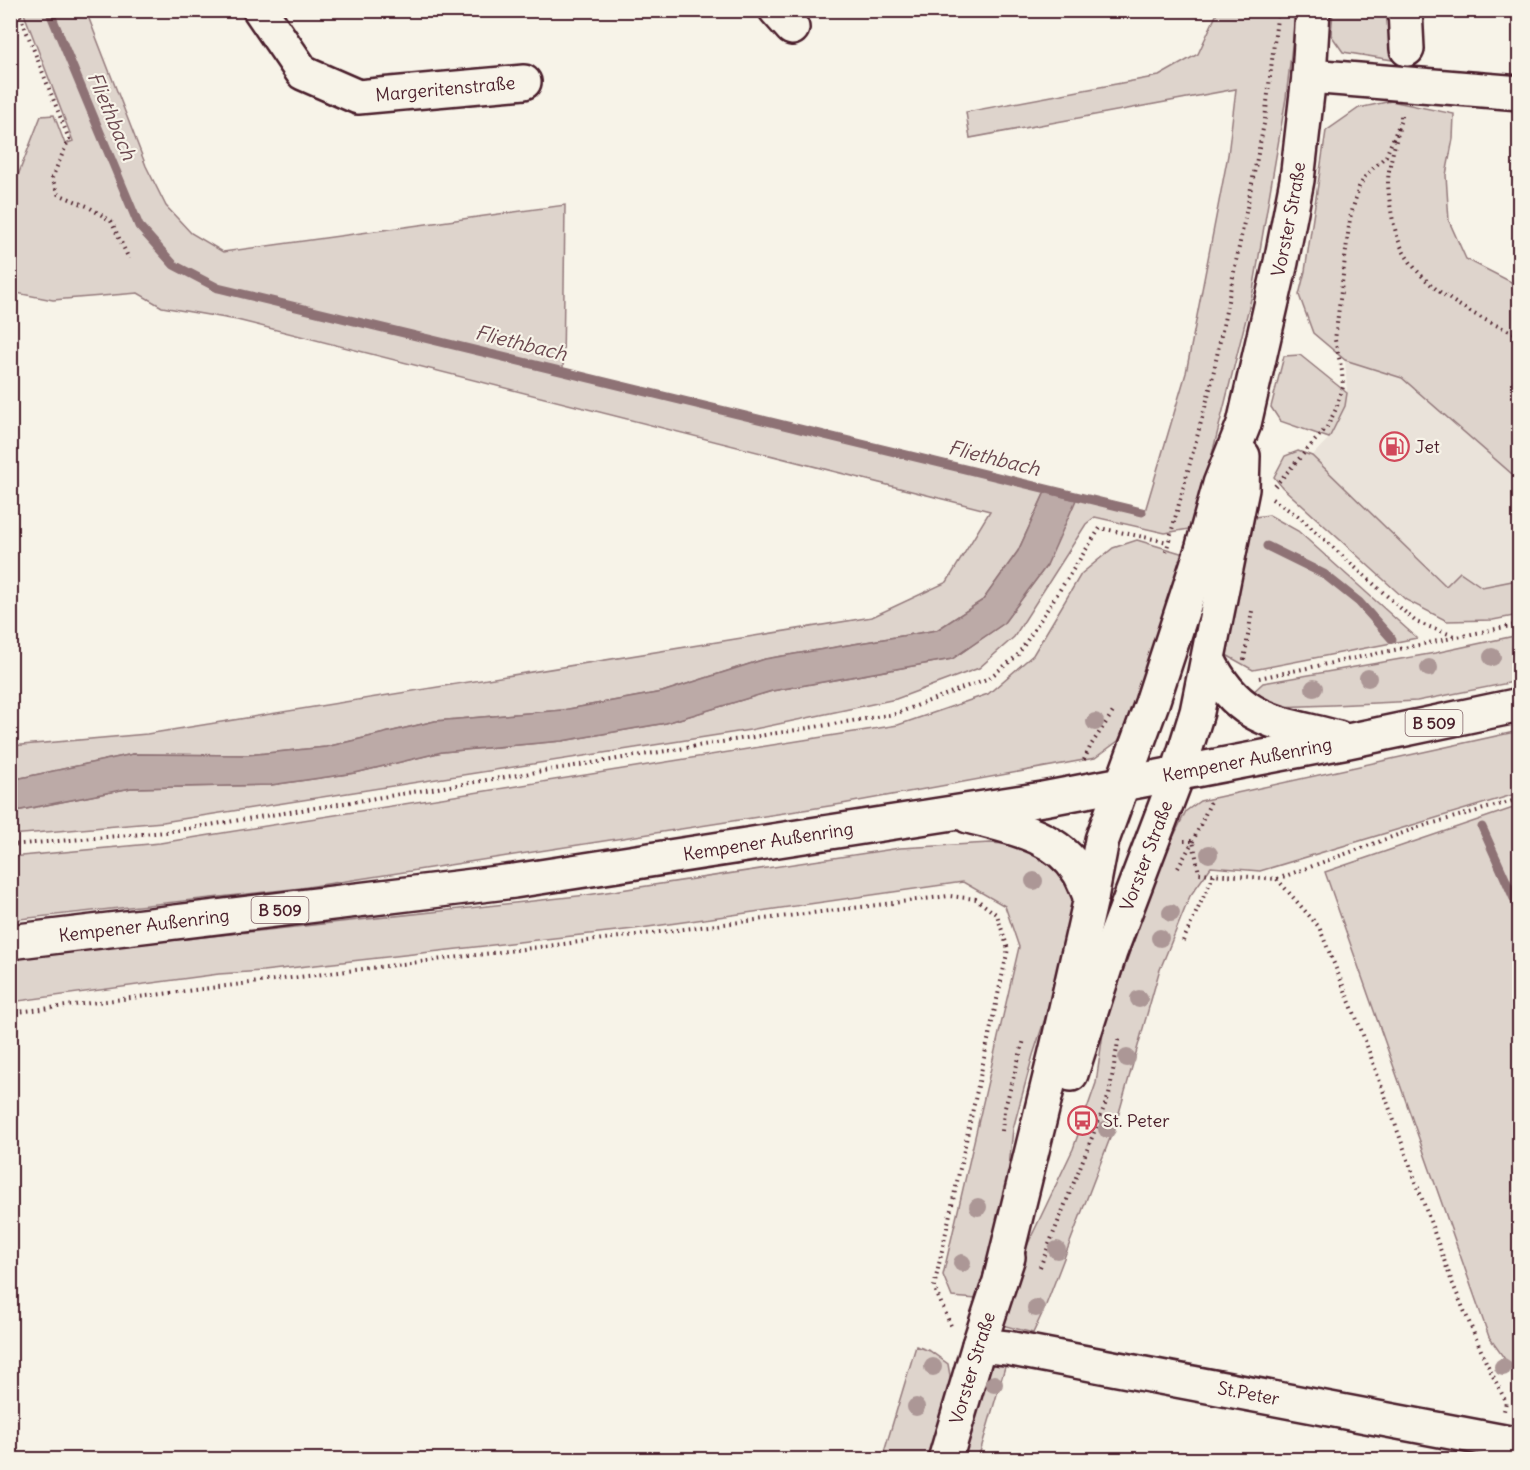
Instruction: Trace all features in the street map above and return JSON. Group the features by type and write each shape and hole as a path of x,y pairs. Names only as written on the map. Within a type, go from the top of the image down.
{"main road":[{"name":"Margeritenstraße","path":"260,10 303,73 358,97 524,82"},
{"name":"Vorster Straße","path":"1001,1277 1091,898 1102,840 1152,704 1202,550 1220,484 1244,424 1297,180 1309,76 1313,10"},
{"path":"1405,10 1407,49"},
{"path":"1309,76 1520,93"},
{"name":"Vorster Straße","path":"945,1460 967,1340 1001,1277 1074,1066 1110,952 1178,773 1197,712 1242,489 1244,424"},
{"path":"1208,659 1225,689 1242,691 1255,714 1348,741"},
{"name":"Kempener Außenring","path":"10,942 514,881 1043,799 1348,741 1520,705"},
{"path":"956,812 1016,829 1052,843 1079,872 1091,898"},
{"name":"St.Peter","path":"967,1340 1508,1444"}],"path":[{"path":"18,10 69,139 52,178 58,194 87,206 111,221 129,259"},
{"path":"1163,562 1211,386 1265,118 1278,10"},
{"path":"1403,84 1401,120 1388,182 1392,219 1405,254 1426,279 1452,300 1492,324 1520,335"},
{"path":"1268,509 1276,483 1327,427 1336,410 1343,387 1335,340 1350,218 1359,187 1366,175 1386,156 1401,120"},
{"path":"1270,498 1298,516 1416,622 1455,636"},
{"path":"10,845 166,832 895,714 989,678 1017,656 1100,528 1202,550"},
{"path":"1253,603 1242,691 1455,636 1520,624"},
{"path":"1083,762 1117,704"},
{"path":"1176,873 1214,795 1221,765"},
{"path":"1193,842 1199,873 1276,879 1419,827 1520,799"},
{"path":"1183,941 1214,874"},
{"path":"1276,879 1319,927 1362,1032 1452,1282 1486,1362 1506,1402 1508,1444"},
{"path":"10,1013 949,896 976,899 997,915 1008,949 934,1287 967,1340"},
{"path":"1038,1271 1108,1095 1121,1029"}],"shaded area":[{"path":"23,11 86,11 146,166 166,206 191,233 223,252 565,205 563,370 1145,511 1186,373 1228,155 1236,89 970,138 966,112 1159,76 1198,54 1218,11 1296,11 1286,98 1253,291 1196,518 1189,529 1165,533 1095,517 1086,524 1014,637 979,668 896,699 750,730 163,822 11,835 11,812 131,788 271,785 355,773 442,752 562,741 666,723 772,691 952,659 1003,624 1047,565 1045,492 1018,551 983,600 937,630 765,659 662,692 563,710 435,721 326,747 247,755 133,754 11,780 11,746 147,734 872,617 947,582 990,511 237,320 162,307 138,293 53,300 11,292 10,196 41,116 54,115 65,144 73,141"},
{"path":"1333,11 1396,11 1399,61 1343,52 1331,35"},
{"path":"1391,101 1454,114 1453,139 1446,175 1449,221 1466,259 1519,286 1519,480 1402,378 1345,360 1313,333 1299,295 1305,271 1326,131 1359,108"},
{"path":"1300,355 1347,393 1345,406 1329,438 1280,421 1271,407 1284,356"},
{"path":"1345,360 1402,378 1519,480 1519,573 1512,581 1482,587 1446,586 1312,456 1329,438 1347,393"},
{"path":"1298,451 1312,456 1446,586 1460,572 1482,587 1512,581 1519,573 1519,615 1493,620 1447,621 1406,600 1282,487 1274,477 1285,456"},
{"path":"1045,492 1076,500 1047,565 1003,624 952,659 772,691 666,723 562,741 442,752 355,773 271,785 131,788 11,812 11,780 133,754 247,755 326,747 435,721 563,710 662,692 765,659 937,630 983,600 1018,551"},
{"path":"1269,515 1298,531 1417,638 1253,670 1221,652 1247,518"},
{"path":"1137,540 1184,554 1130,717 1118,741 1095,758 842,804 301,888 11,920 11,857 160,843 898,725 988,694 1033,655 1081,574 1113,548"},
{"path":"1519,635 1519,681 1417,701 1275,707 1251,694 1263,683 1435,653"},
{"path":"1519,731 1519,793 1260,871 1211,867 1190,896 1159,972 1117,1120 1046,1305 1033,1333 1002,1325 1024,1252 1073,1149 1096,1083 1104,1026 1161,862 1186,811 1200,801"},
{"path":"1520,806 1519,1379 1489,1337 1325,872"},
{"path":"990,843 1037,846 1073,887 1075,920 1033,1055 1013,1129 1005,1205 977,1299 952,1297 943,1275 1019,947 1005,906 963,882 634,929 219,974 11,1002 10,958 587,895 900,848"},
{"path":"916,1346 930,1351 948,1364 951,1381 928,1459 882,1459"},
{"path":"1007,1360 978,1459 959,1460 987,1364"}],"waterway":[{"name":"Fliethbach","path":"49,10 139,226 174,265 218,288 1142,512"},
{"name":"Fliethbach","path":"1267,546 1324,574 1359,602 1392,639"},
{"name":"Fliethbach","path":"1482,827 1520,912"}],"place":[{"name":"Jet","path":"1394,447"},
{"name":"St. Peter","path":"1082,1121"}]}
